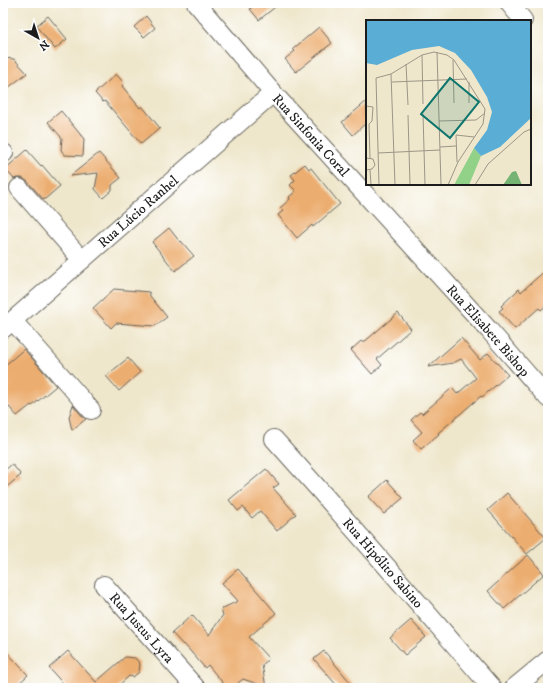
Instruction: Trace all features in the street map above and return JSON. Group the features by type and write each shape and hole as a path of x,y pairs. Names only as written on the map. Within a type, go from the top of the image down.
{"street":[{"name":"Rua Sinfonia Coral","path":"196,3 273,93 444,282"},
{"path":"508,3 523,20"},
{"name":"Rua Lúcio Ranhel","path":"8,325 273,93"},
{"path":"19,188 82,260"},
{"name":"Rua Elisabete Bishop","path":"444,282 489,330 548,398"},
{"path":"8,325 91,410"},
{"name":"Rua Hipólito Sabino","path":"274,439 377,554 492,688"},
{"name":"Rua Justus Lyra","path":"104,585 196,688"},
{"path":"514,688 548,660"}],"building":[{"path":"257,3 280,3 259,20 250,9"},
{"path":"48,16 67,39 55,49 36,26"},
{"path":"146,16 155,28 144,37 134,27"},
{"path":"319,27 332,43 296,72 285,59 295,51 293,49"},
{"path":"3,58 14,59 27,73 3,92"},
{"path":"116,74 124,83 122,86 140,108 142,106 160,128 141,144 105,101 103,102 95,93"},
{"path":"366,102 366,123 353,135 342,122"},
{"path":"61,111 84,139 83,156 65,155 61,150 62,138 48,122"},
{"path":"27,150 60,186 44,200 27,181 22,178 14,179 5,169"},
{"path":"99,153 121,178 112,185 112,190 103,198 95,189 98,173 70,176"},
{"path":"305,164 309,169 311,168 340,204 313,227 312,225 297,238 278,215 283,211 280,208 296,191 290,185 295,180 291,175"},
{"path":"169,228 194,256 175,271 152,242"},
{"path":"548,268 548,304 541,310 539,308 515,329 499,311 503,308 501,306 519,289 521,292"},
{"path":"114,289 149,292 150,296 167,317 155,326 116,323 111,328 93,308"},
{"path":"398,313 411,329 377,359 382,365 372,374 351,350 361,341 363,343"},
{"path":"461,338 480,360 488,353 508,375 482,397 481,396 421,449 413,440 422,432 411,420 420,412 422,414 452,388 457,394 476,378 461,359 453,363 428,367"},
{"path":"24,349 56,386 32,406 31,405 17,416 3,400 3,367"},
{"path":"128,358 140,372 119,391 106,376"},
{"path":"73,405 86,419 72,430 69,417"},
{"path":"12,464 21,475 3,490 3,472"},
{"path":"266,469 279,484 273,488 296,514 277,531 260,511 252,518 243,507 238,511 229,500"},
{"path":"387,480 403,498 384,514 368,497"},
{"path":"507,493 546,538 527,554 488,510"},
{"path":"528,555 544,574 504,609 488,591"},
{"path":"238,569 276,613 249,637 269,659 262,665 266,687 243,679 232,688 227,688 208,665 205,668 172,633 192,615 209,635 223,615 221,609 238,601 222,583"},
{"path":"411,620 426,637 405,655 390,638"},
{"path":"3,648 28,675 14,688 3,688"},
{"path":"68,651 96,682 125,657 135,658 140,664 139,672 133,677 129,676 116,688 67,688 49,668"},
{"path":"324,651 355,688 339,688 314,659"}]}
